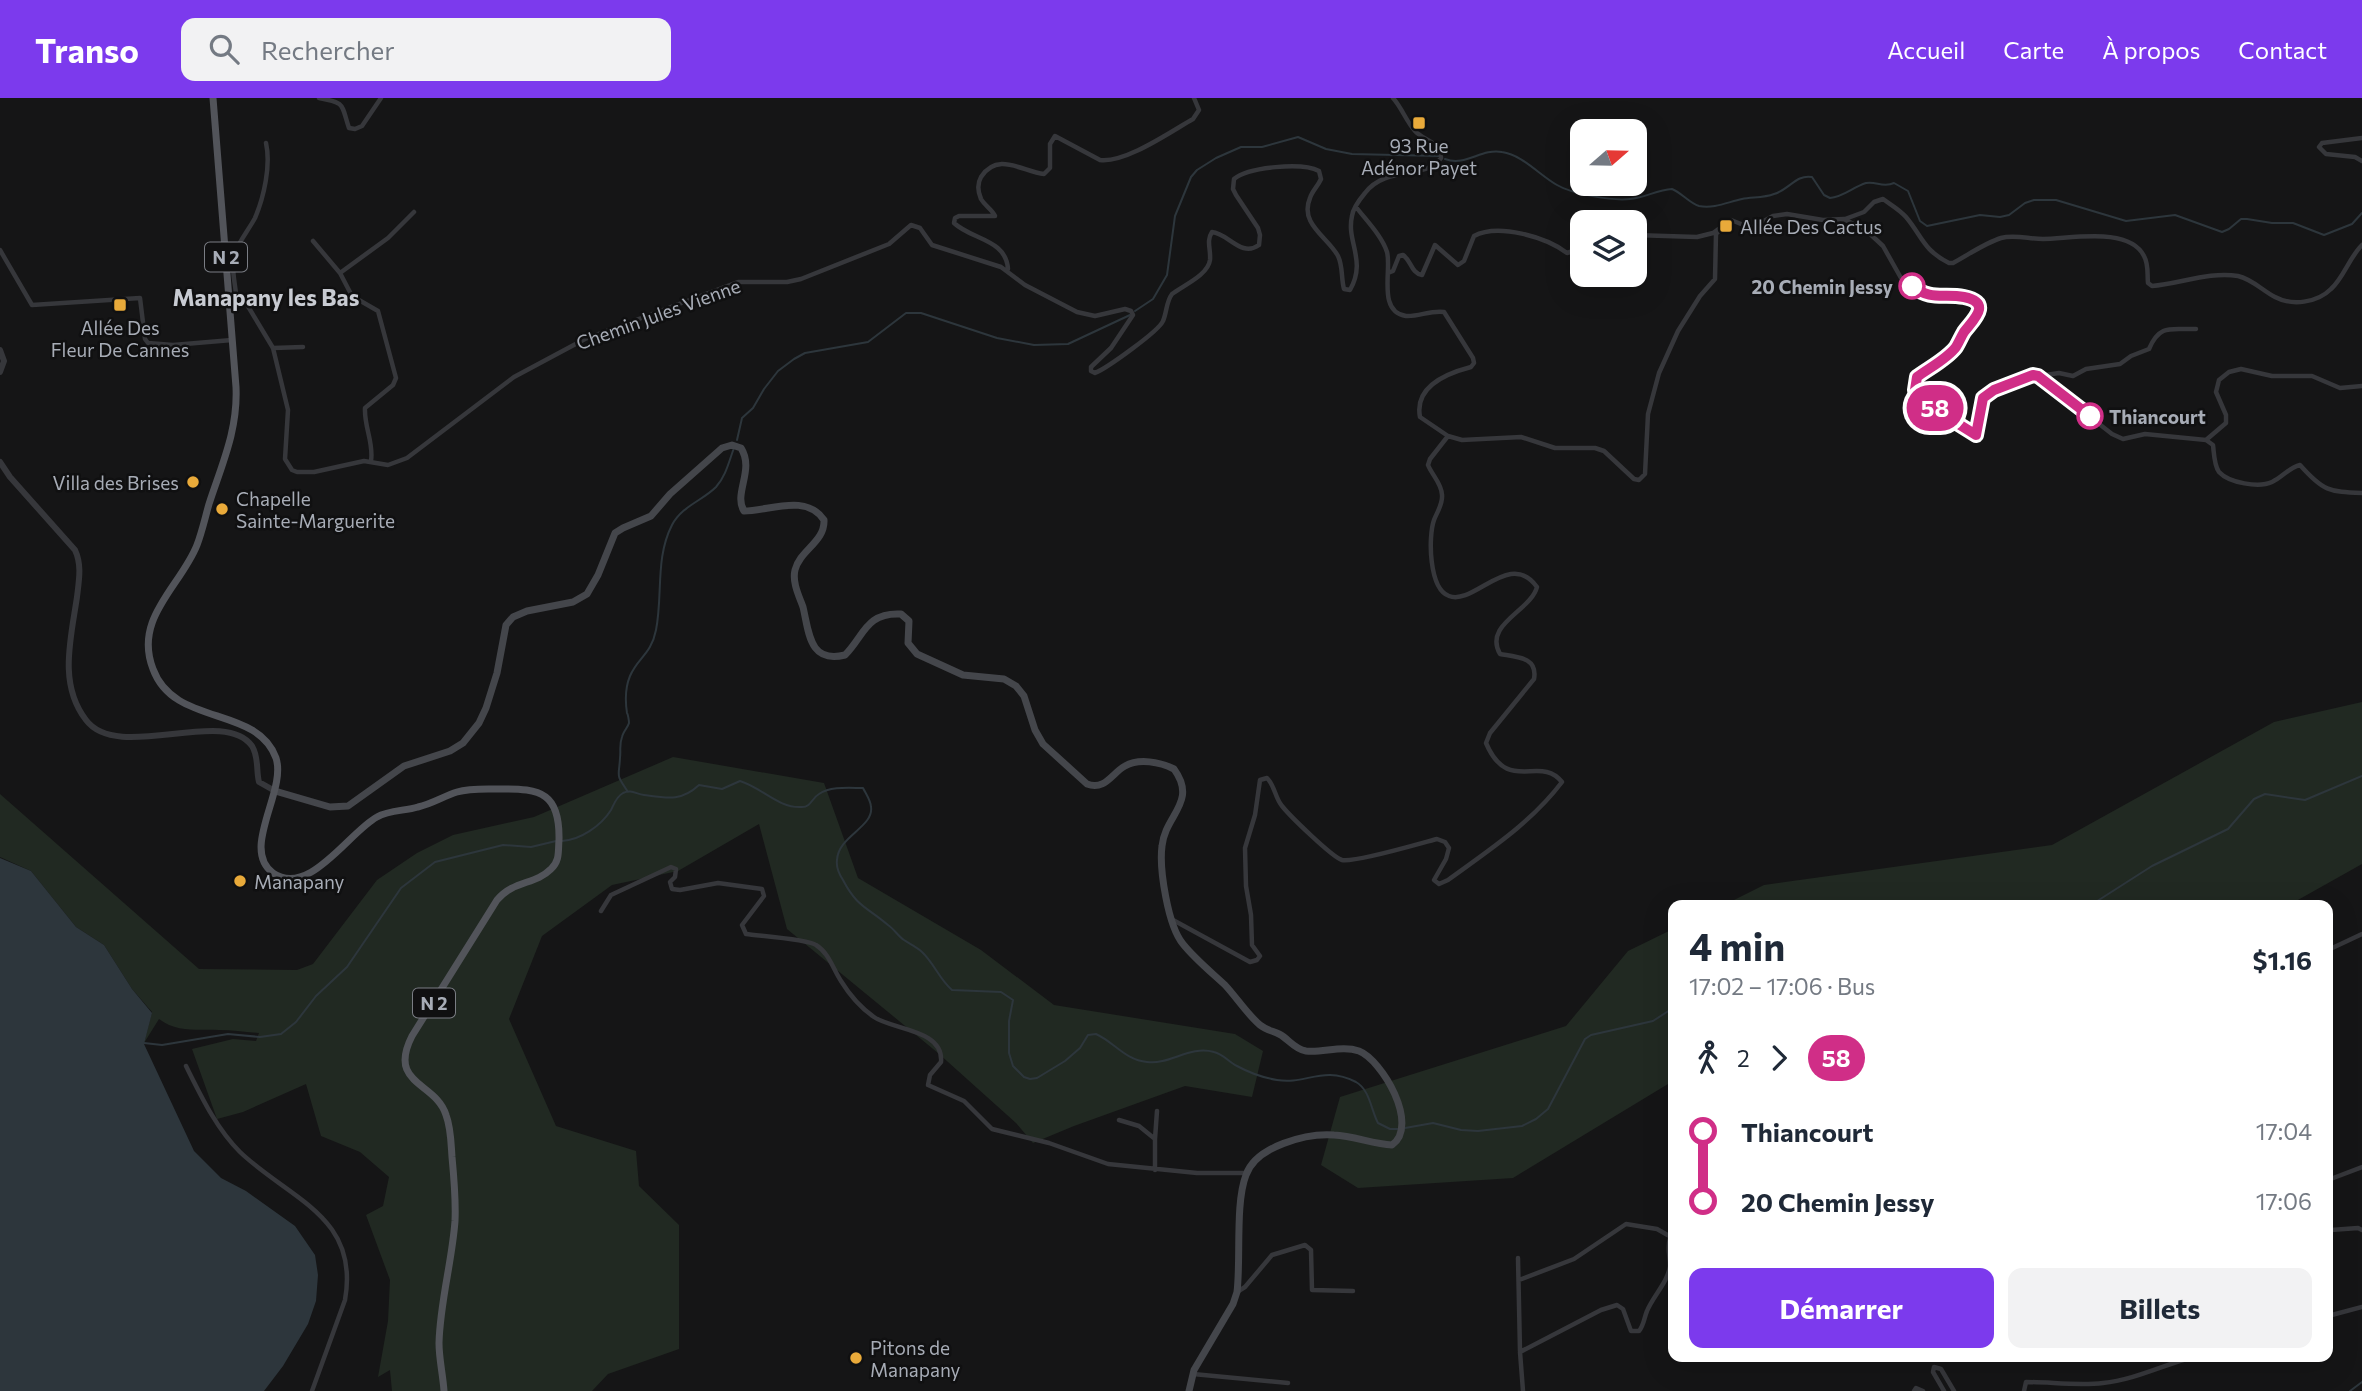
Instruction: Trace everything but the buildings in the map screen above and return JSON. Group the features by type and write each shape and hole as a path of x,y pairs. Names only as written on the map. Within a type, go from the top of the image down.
{"main road":[{"name":"N 2","path":"213,98 232,294 237,406 234,427 197,545 155,613 148,646 155,675 173,697 184,705 247,727 267,741 278,764 275,791 261,841 261,853 269,870 287,878 295,879 309,874 376,817 422,806 457,792 530,790 538,792 553,803 558,815 558,858 554,866 549,872 515,885 497,900 412,1036 404,1054 412,1078 441,1102 446,1114 452,1150 455,1221 439,1343 444,1391"},
{"path":"275,791 330,807 348,806 404,766 450,751 463,743 479,723 486,708 497,673 506,625 513,617 583,597 595,582 615,533 651,516 670,494 722,448 734,445 743,450 746,461 742,510 748,512 773,505 792,505 817,512 824,520 824,531 802,555 794,575 810,639 820,652 835,657 845,655 870,623 890,614 901,614 909,621 908,643 917,654 963,675 1004,679 1020,688 1043,744 1087,784 1096,786 1108,782 1119,770 1136,762 1159,764 1174,769 1181,780 1182,806 1166,828 1161,852 1172,920 1185,946 1225,985 1259,1025 1281,1035 1301,1050 1348,1049 1363,1053 1392,1089 1400,1104 1402,1122 1398,1140 1392,1145 1338,1135 1298,1139 1273,1148 1261,1156 1246,1173 1241,1200 1237,1292 1233,1304 1192,1374 1189,1391"}],"street":[{"path":"319,98 342,104 349,128 355,129 362,126 381,98"},
{"path":"1008,270 1005,255 998,248 954,223 954,218 959,216 995,216 983,202 979,191 983,174 1006,163 1044,174 1051,169 1050,144 1055,135 1100,160 1122,157 1193,119 1199,110 1194,98"},
{"path":"1393,98 1416,132 1440,149 1441,158 1435,165 1382,178 1369,187 1356,206 1385,247 1389,260 1390,302 1396,311 1405,316 1444,312 1473,358 1471,367 1440,377 1423,396 1420,417 1448,436 1473,441 1521,437 1555,449 1595,448 1604,451 1634,479 1643,478 1648,414 1659,373 1678,331 1700,296 1715,279 1716,234 1726,224"},
{"path":"2362,138 2322,143 2319,148 2329,155 2355,157 2362,161"},
{"path":"232,294 233,260 255,216 265,183 268,153 266,143"},
{"name":"Chemin Jules Vienne","path":"232,294 243,298 273,348 288,410 285,459 292,470 314,472 371,461 388,465 407,458 514,377 585,339 738,282 788,282 801,279 888,244 911,225 920,228 932,246 1008,270 1025,285 1083,314 1095,316 1125,309 1131,311 1132,318 1124,330 1111,348 1091,367 1091,371 1096,373 1162,324 1172,294 1204,272 1208,265 1208,238 1212,232 1219,233 1227,240 1247,249 1252,250 1259,245 1258,228 1233,189 1232,183 1236,177 1276,167 1304,166 1319,171 1321,179 1309,199 1309,217 1314,229 1337,254 1343,285 1347,291 1353,286 1357,265 1351,218 1356,206"},
{"path":"1647,235 1697,237 1713,233 1734,220 1751,228 1773,216 1787,214 1822,220 1844,219 1864,212 1874,202 1883,199 1899,209 1921,242 1949,263 2003,237 2043,239 2096,236 2121,239 2142,253 2147,262 2148,283 2152,286 2215,276 2237,276 2278,299 2294,303 2310,300 2331,289 2362,245"},
{"path":"340,273 388,238 414,212"},
{"path":"1844,219 1868,232 1883,246 1901,278 1921,293 1940,297 1962,296 1977,303 1980,311 1978,318 1955,349 1917,377 1915,390 1920,400 1976,435 1983,398 1994,390 2022,379 2060,373 2071,376 2087,369 2120,364 2130,356 2149,349 2154,337 2160,332 2196,329"},
{"path":"1388,273 1393,271 1399,256 1402,255 1415,272 1422,275 1435,244 1458,265 1464,261 1474,236 1480,233 1504,232 1542,238 1567,253 1570,252"},
{"path":"313,241 340,273 352,296 378,311 396,378 396,382 373,400 364,411 371,461"},
{"path":"0,250 32,305 140,298 145,339 148,343 173,345 232,340"},
{"path":"273,348 303,347"},
{"path":"0,350 4,361 0,372"},
{"path":"2206,440 2226,423 2226,415 2216,392 2219,380 2235,370 2272,376 2312,376 2346,388 2362,386"},
{"path":"2038,376 2112,435 2123,439 2145,434 2206,440 2213,445 2218,470 2226,477 2243,483 2267,484 2292,467 2300,465 2321,486 2333,492 2362,494"},
{"path":"1172,920 1250,962 1260,956 1252,944 1245,848 1255,815 1260,780 1267,778 1272,782 1280,804 1343,860 1437,839 1445,842 1449,848 1446,859 1434,880 1439,884 1518,829 1549,800 1562,782 1557,775 1547,772 1507,770 1493,761 1486,743 1490,733 1534,679 1536,670 1533,664 1527,659 1500,654 1496,639 1511,616 1535,596 1537,587 1532,580 1510,575 1485,583 1471,594 1459,597 1448,596 1439,588 1431,550 1433,522 1441,505 1442,494 1429,465 1430,459 1448,436"},
{"path":"0,461 77,554 80,564 79,581 68,673 71,691 85,719 96,730 117,738 196,732 236,736 247,741 254,749 259,782 275,791"},
{"path":"601,911 611,895 671,867 676,869 676,877 670,882 672,889 718,883 762,889 764,895 742,925 746,934 817,945 831,960 841,981 872,1016 887,1025 916,1031 940,1050 941,1062 930,1075 928,1085 964,1101 992,1129 1049,1143 1108,1164 1155,1171 1246,1173"},
{"path":"2333,948 2362,934"},
{"path":"186,1066 201,1097 227,1138 254,1164 320,1213 339,1242 344,1257 347,1285 337,1326 312,1391"},
{"path":"1155,1171 1157,1111"},
{"path":"1119,1120 1139,1126 1155,1139"},
{"path":"2333,1178 2362,1167"},
{"path":"1519,1280 1574,1259 1626,1224 1657,1229 1668,1234"},
{"path":"2333,1230 2362,1230"},
{"path":"1237,1292 1245,1287 1272,1255 1301,1245 1308,1246 1311,1250 1312,1290 1353,1291"},
{"path":"1518,1258 1522,1391"},
{"path":"1520,1352 1613,1305 1623,1309 1631,1331 1639,1331 1668,1271"},
{"path":"2333,1315 2362,1307"},
{"path":"2024,1391 2026,1382 2101,1384 2135,1377 2176,1362"},
{"path":"1944,1391 1933,1372 1934,1367 1941,1369 1954,1391"},
{"path":"1192,1374 1288,1383"},
{"path":"1914,1391 1916,1388 1923,1391"}],"shaded area":[{"path":"2362,702 2362,864 2298,900 1734,900 1764,885 2052,845 2274,722"},
{"path":"673,757 824,783 858,878 981,950 1054,1005 1235,1034 1263,1051 1252,1097 1185,1086 1033,1143 1016,1123 938,1053 787,929 759,824 678,871 612,885 542,936 509,1019 556,1126 636,1151 639,1186 679,1225 679,1349 608,1374 592,1391 392,1391 390,1370 378,1377 388,1321 390,1280 366,1215 383,1206 389,1177 360,1152 321,1136 306,1084 243,1112 217,1119 192,1049 233,1039 256,1041 259,1033 180,1028 159,1019 144,1043 152,1012 132,989 104,945 76,927 31,871 0,857 0,794 199,969 297,970 313,964 377,880 417,853 453,835 534,817"},
{"path":"0,858 31,871 76,927 104,945 132,989 152,1013 144,1044 194,1151 221,1178 246,1191 295,1226 315,1255 318,1275 316,1301 308,1324 283,1366 264,1391 0,1391"},
{"path":"1668,931 1668,1084 1513,1178 1358,1188 1321,1165 1340,1097 1566,1026 1628,951"}],"waterway":[{"path":"1135,311 1153,299 1167,275 1175,216 1191,177 1216,158 1241,147 1262,147 1298,137 1326,149 1352,154 1439,156"},
{"path":"1445,159 1460,161 1494,151 1502,152 1524,161 1557,185 1582,194 1630,199 1672,189 1695,205 1705,207 1770,195 1806,177 1812,177 1824,195 1830,198 1866,183 1894,183 1908,191 1920,221 1927,226 1980,215 2009,215 2034,200 2056,200 2126,221 2175,215 2222,232 2241,219 2247,219 2293,223 2324,235 2352,224 2362,213"},
{"path":"737,440 742,418 753,408 778,371 805,353 868,342 906,313 921,313 997,338 1034,345 1068,344 1130,315"},
{"path":"628,792 619,778 621,740 629,723 626,690 633,670 648,651 654,638 663,550 676,518 719,483 734,448"},
{"path":"2099,900 2152,866 2228,829 2254,799 2265,794 2305,800 2362,776"},
{"path":"562,841 576,838 596,827 607,816 619,796 626,792 673,797 686,794 699,785 722,789 740,781 786,805 802,807 829,790 863,788 870,802 870,814 843,844 837,860 838,870 848,889 858,901 922,952 952,990 1001,992 1013,1000 1009,1021 1009,1053 1013,1066 1024,1077 1037,1078 1065,1061 1080,1048 1088,1035 1096,1034 1139,1061 1164,1061 1205,1051 1217,1053 1251,1073 1277,1080 1297,1080 1324,1075 1344,1077 1356,1082 1364,1090 1378,1123 1390,1129 1399,1129"},
{"path":"144,1043 162,1045 228,1034 260,1037 281,1034 296,1022 316,996 347,967 401,888 435,862 503,845 531,847 556,841"},
{"path":"1405,1128 1433,1123 1478,1131 1522,1126 1548,1109 1585,1039 1591,1035 1653,1021 1668,1011"},
{"path":"2350,1391 2362,1382"}],"bus line":[{"name":"58","path":"1912,286 1921,293 1940,297 1962,296 1977,303 1980,311 1978,318 1955,349 1917,377 1915,390 1920,400 1976,435 1983,398 1994,390 2033,375 2038,376 2090,416"}],"place":[{"name":"93 Rue Adénor Payet","path":"1419,123"},
{"name":"Allée Des Cactus","path":"1726,226"},
{"name":"20 Chemin Jessy","path":"1912,286"},
{"name":"Allée Des Fleur De Cannes","path":"120,305"},
{"name":"Thiancourt","path":"2090,416"},
{"name":"Villa des Brises","path":"193,482"},
{"name":"Chapelle Sainte-Marguerite","path":"222,509"},
{"name":"Manapany","path":"240,881"},
{"name":"Pitons de Manapany","path":"856,1358"}],"district":[{"name":"Manapany les Bas","path":"266,297"}]}
